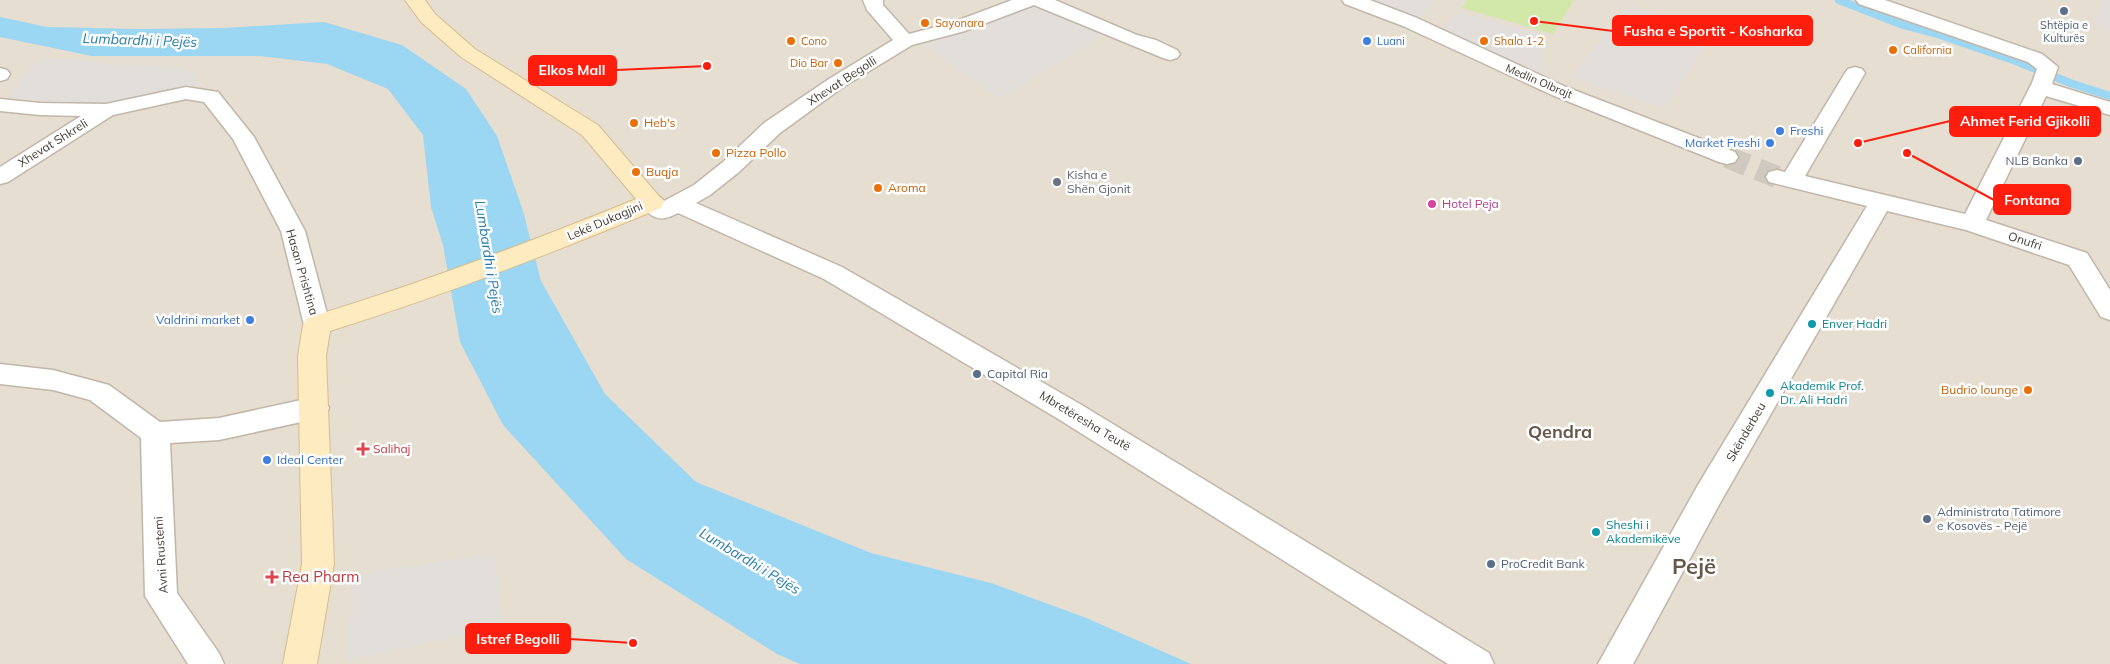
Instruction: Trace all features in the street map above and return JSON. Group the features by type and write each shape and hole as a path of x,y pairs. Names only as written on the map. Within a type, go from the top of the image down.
{"street":[{"name":"Lekë Dukagjini","path":"317,325 434,288 665,203 590,130 468,53 428,18 415,0"},
{"path":"872,0 874,6 905,41"},
{"name":"Xhevat Begolli","path":"665,203 702,190 731,167 772,128 836,83 905,41 958,27 1029,0"},
{"path":"1039,0 1170,54"},
{"name":"Medlin Olbrajt","path":"1352,0 1410,22 1559,91 1727,158"},
{"path":"1866,0 2035,58 2044,77 2110,109"},
{"path":"1856,73 1784,179 1972,224 2044,77"},
{"name":"Hasan Prishtina","path":"106,110 186,93 210,96 243,137 293,231 317,325 312,356 318,564 300,664"},
{"path":"0,105 40,109 106,110"},
{"name":"Xhevat Shkreli","path":"0,177 106,110"},
{"name":"Skënderbeu","path":"1615,664 1709,494 1881,202"},
{"name":"Mbretëresha Teutë","path":"665,203 833,273 1070,412 1477,664"},
{"name":"Onufri","path":"1972,224 2078,259 2110,311"},
{"path":"0,374 53,380 99,392 155,433 219,430 315,408"},
{"name":"Avni Rrustemi","path":"155,433 161,596 207,664"}],"shaded area":[{"path":"0,0 2110,0 2110,664 0,664"},
{"path":"1362,0 1434,0 1420,19"},
{"path":"2104,0 2110,0 2110,32 2093,26"},
{"path":"1036,1 1107,33 1000,98 920,43"},
{"path":"1627,4 1714,31 1664,109 1572,77"},
{"path":"1458,12 1543,35 1543,73 1441,31"},
{"path":"72,59 106,64 174,66 194,72 197,85 119,104 86,105 10,98 35,60"},
{"path":"2061,81 2110,97 2110,107 2058,90"},
{"path":"494,553 503,627 348,660 353,575"}],"green space":[{"path":"1467,0 1574,0 1553,34 1462,8"}],"water":[{"name":"Lumbardhi i Pejës","path":"0,17 47,27 138,29 223,28 324,22 402,45 466,89 497,136 523,211 541,281 605,394 696,482 871,553 991,583 1084,617 1191,664 800,664 777,654 626,559 503,425 460,342 443,245 431,207 423,135 388,89 327,64 260,56 92,56 0,37"}],"waterway":[{"path":"1839,0 1903,25 1937,34 2016,61 2070,83 2110,96"}],"tunnel":[{"path":"1727,157 1777,177"}],"place":[{"name":"Shtëpia e Kulturës","path":"2064,11"},
{"name":"Fusha e Sportit - Kosharka","path":"1534,21"},
{"name":"Sayonara","path":"925,23"},
{"name":"Cono","path":"791,41"},
{"name":"Luani","path":"1367,41"},
{"name":"Shala 1-2","path":"1484,41"},
{"name":"California","path":"1893,50"},
{"name":"Dio Bar","path":"838,63"},
{"name":"Elkos Mall","path":"707,66"},
{"name":"Heb's","path":"634,123"},
{"name":"Freshi","path":"1780,131"},
{"name":"Market Freshi","path":"1770,143"},
{"name":"Ahmet Ferid Gjikolli","path":"1858,143"},
{"name":"Pizza Pollo","path":"716,153"},
{"name":"Fontana","path":"1907,153"},
{"name":"NLB Banka","path":"2078,161"},
{"name":"Buqja","path":"636,172"},
{"name":"Kisha e Shën Gjonit","path":"1057,182"},
{"name":"Aroma","path":"878,188"},
{"name":"Hotel Peja","path":"1432,204"},
{"name":"Valdrini market","path":"250,320"},
{"name":"Enver Hadri","path":"1812,324"},
{"name":"Capital Ria","path":"977,374"},
{"name":"Budrio lounge","path":"2028,390"},
{"name":"Akademik Prof. Dr. Ali Hadri","path":"1770,393"},
{"name":"Salihaj","path":"363,449"},
{"name":"Ideal Center","path":"267,460"},
{"name":"Administrata Tatimore e Kosovës - Pejë","path":"1927,519"},
{"name":"Sheshi i Akademikëve","path":"1596,532"},
{"name":"ProCredit Bank","path":"1491,564"},
{"name":"Rea Pharm","path":"272,577"},
{"name":"Istref Begolli","path":"633,643"}],"district":[{"name":"Qendra","path":"1560,432"},
{"name":"Pejë","path":"1694,566"}]}
